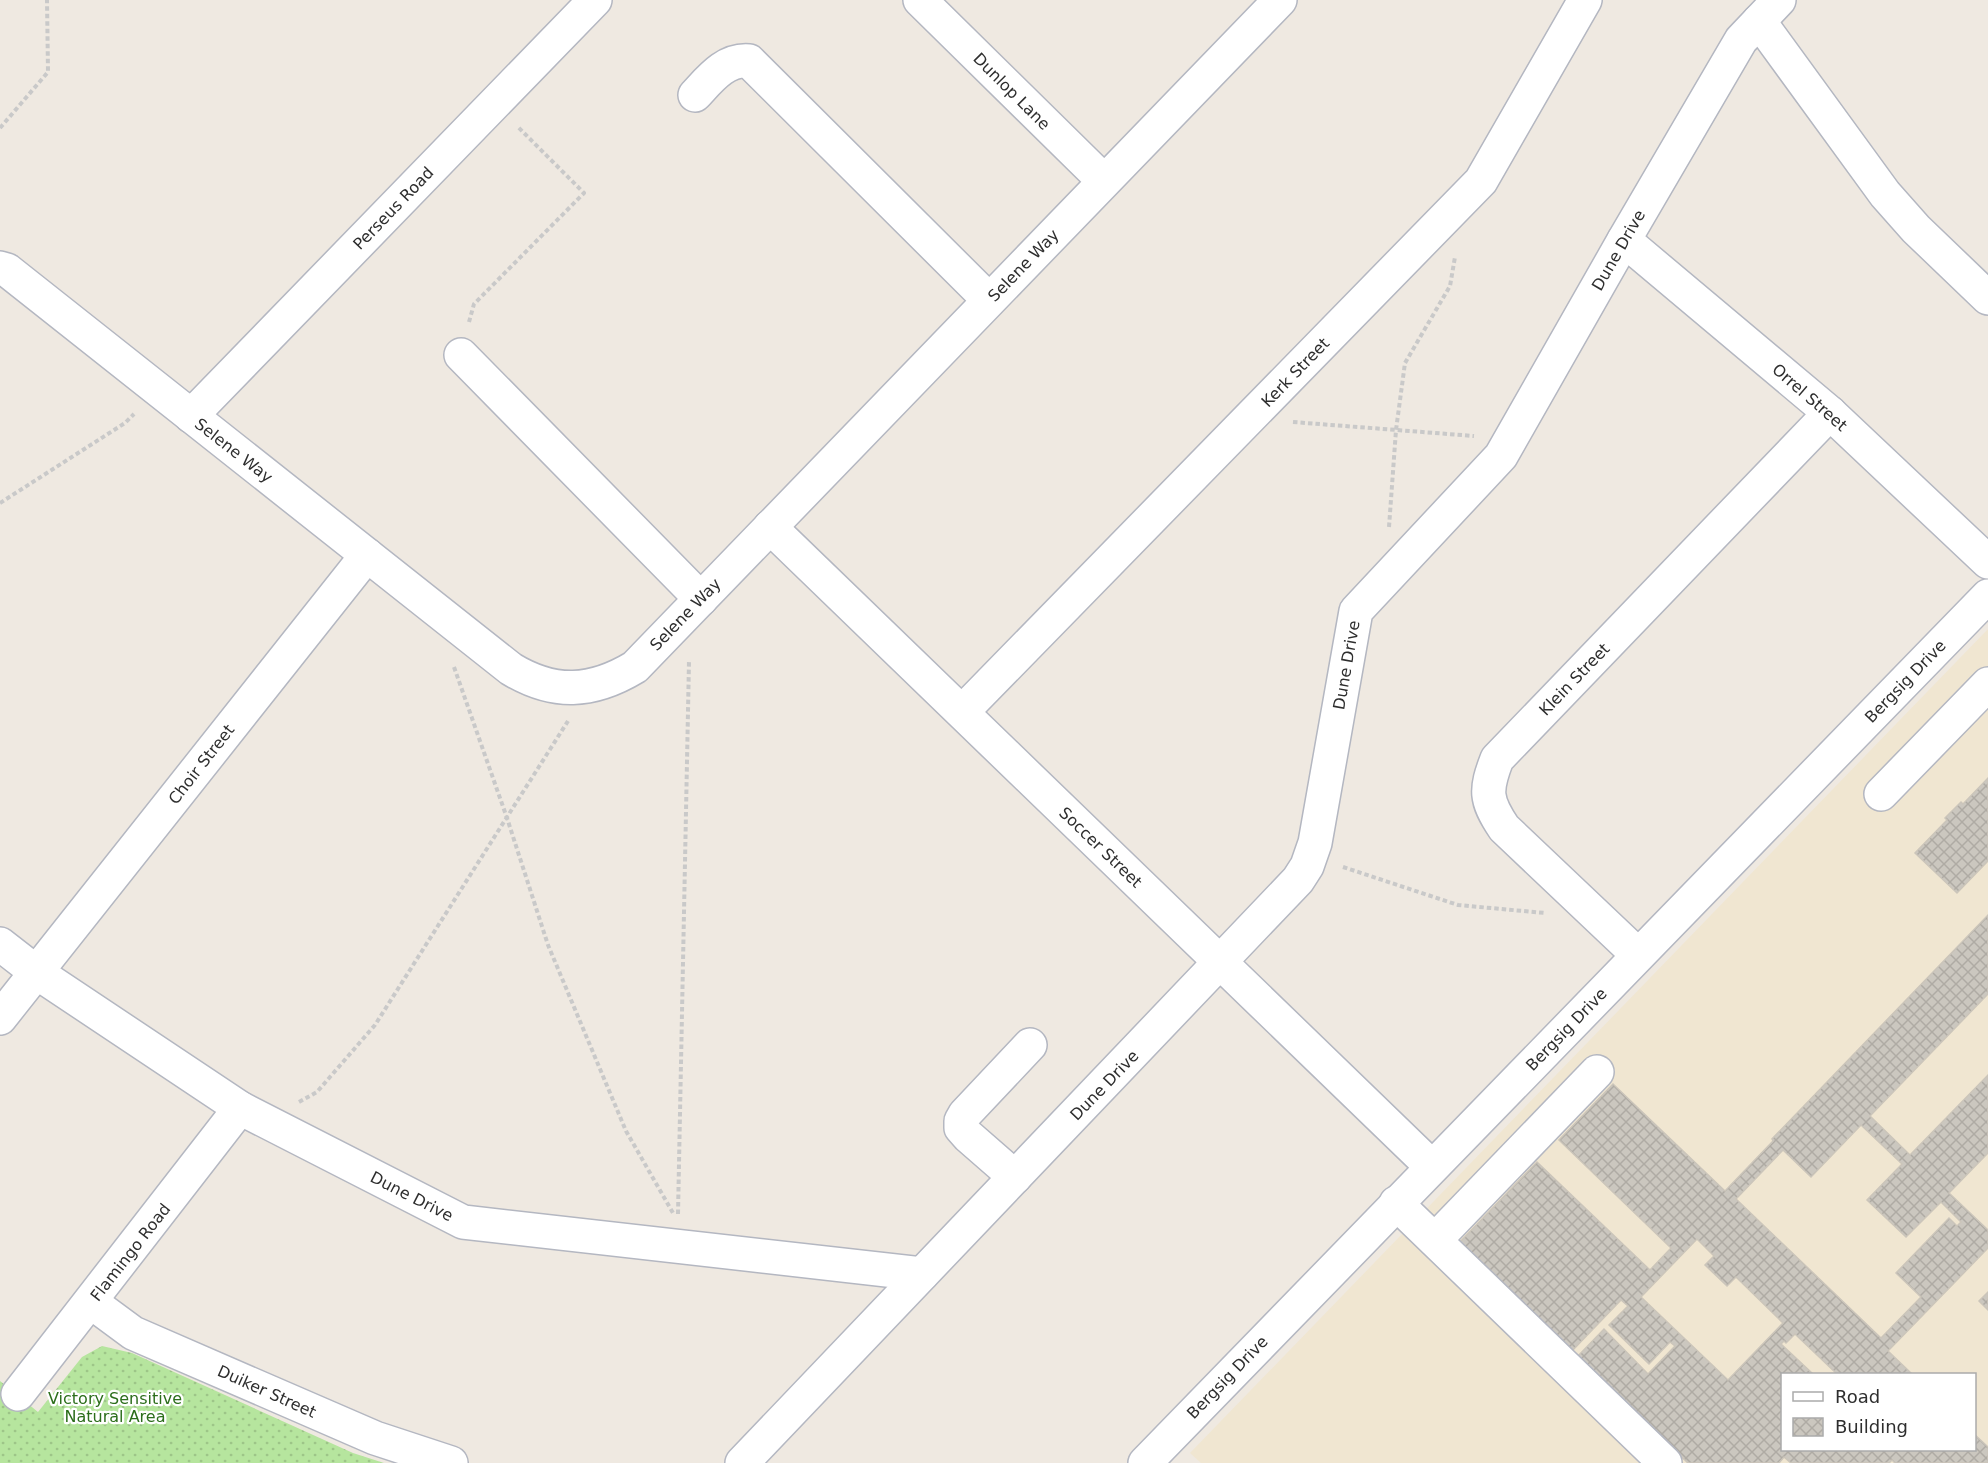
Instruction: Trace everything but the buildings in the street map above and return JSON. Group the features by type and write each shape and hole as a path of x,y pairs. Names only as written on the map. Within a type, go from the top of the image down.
{"street":[{"name":"Perseus Road","path":"191,416 595,0"},
{"name":"Dunlop Lane","path":"920,0 1104,181"},
{"name":"Selene Way","path":"0,268 15,277 511,669 543,684 579,688 599,684 635,667 1280,0"},
{"name":"Kerk Street","path":"963,711 1481,181 1585,0"},
{"name":"Dune Drive","path":"742,1463 1298,880 1312,854 1356,611 1501,456 1741,39 1769,11"},
{"path":"1769,11 1885,194 1916,229 1988,298"},
{"path":"695,95 724,67 738,60 749,62 989,300"},
{"name":"Orrel Street","path":"1624,240 1830,413 1988,562"},
{"path":"461,355 700,599"},
{"name":"Klein Street","path":"1638,955 1504,828 1493,811 1488,796 1490,778 1497,759 1830,413"},
{"name":"Soccer Street","path":"770,526 1432,1167"},
{"name":"Choir Street","path":"0,1018 367,555"},
{"name":"Bergsig Drive","path":"1145,1463 1988,596"},
{"path":"1881,794 1988,684"},
{"name":"Dune Drive","path":"0,944 36,972 252,1114 463,1222 922,1274"},
{"path":"1016,1177 968,1136 961,1128 961,1121 972,1106 1030,1045"},
{"path":"1435,1240 1598,1072"},
{"name":"Flamingo Road","path":"18,1394 91,1302 252,1114"},
{"path":"1396,1203 1665,1463"},
{"name":"Duiker Street","path":"91,1302 134,1333 375,1438 451,1463"}],"path":[{"path":"0,128 48,72 47,0"},
{"path":"461,355 474,304 584,193 495,103"},
{"path":"1404,560 1389,531 1396,430 1404,363 1450,286 1456,254"},
{"path":"0,503 125,423 158,390"},
{"path":"1263,404 1279,420 1478,436 1501,456"},
{"path":"465,632 454,667 507,818 548,945 621,1120 678,1221 689,659 673,627"},
{"path":"252,1114 317,1092 375,1025 570,717 579,688"},
{"path":"1312,854 1349,870 1458,905 1543,914 1579,899"}],"shaded area":[{"path":"1988,629 1988,1463 1201,1463 1190,1453"}],"green space":[{"name":"Victory Sensitive Natural Area","path":"102,1346 132,1353 353,1453 384,1463 0,1463 0,1381 38,1412 82,1357"}]}
